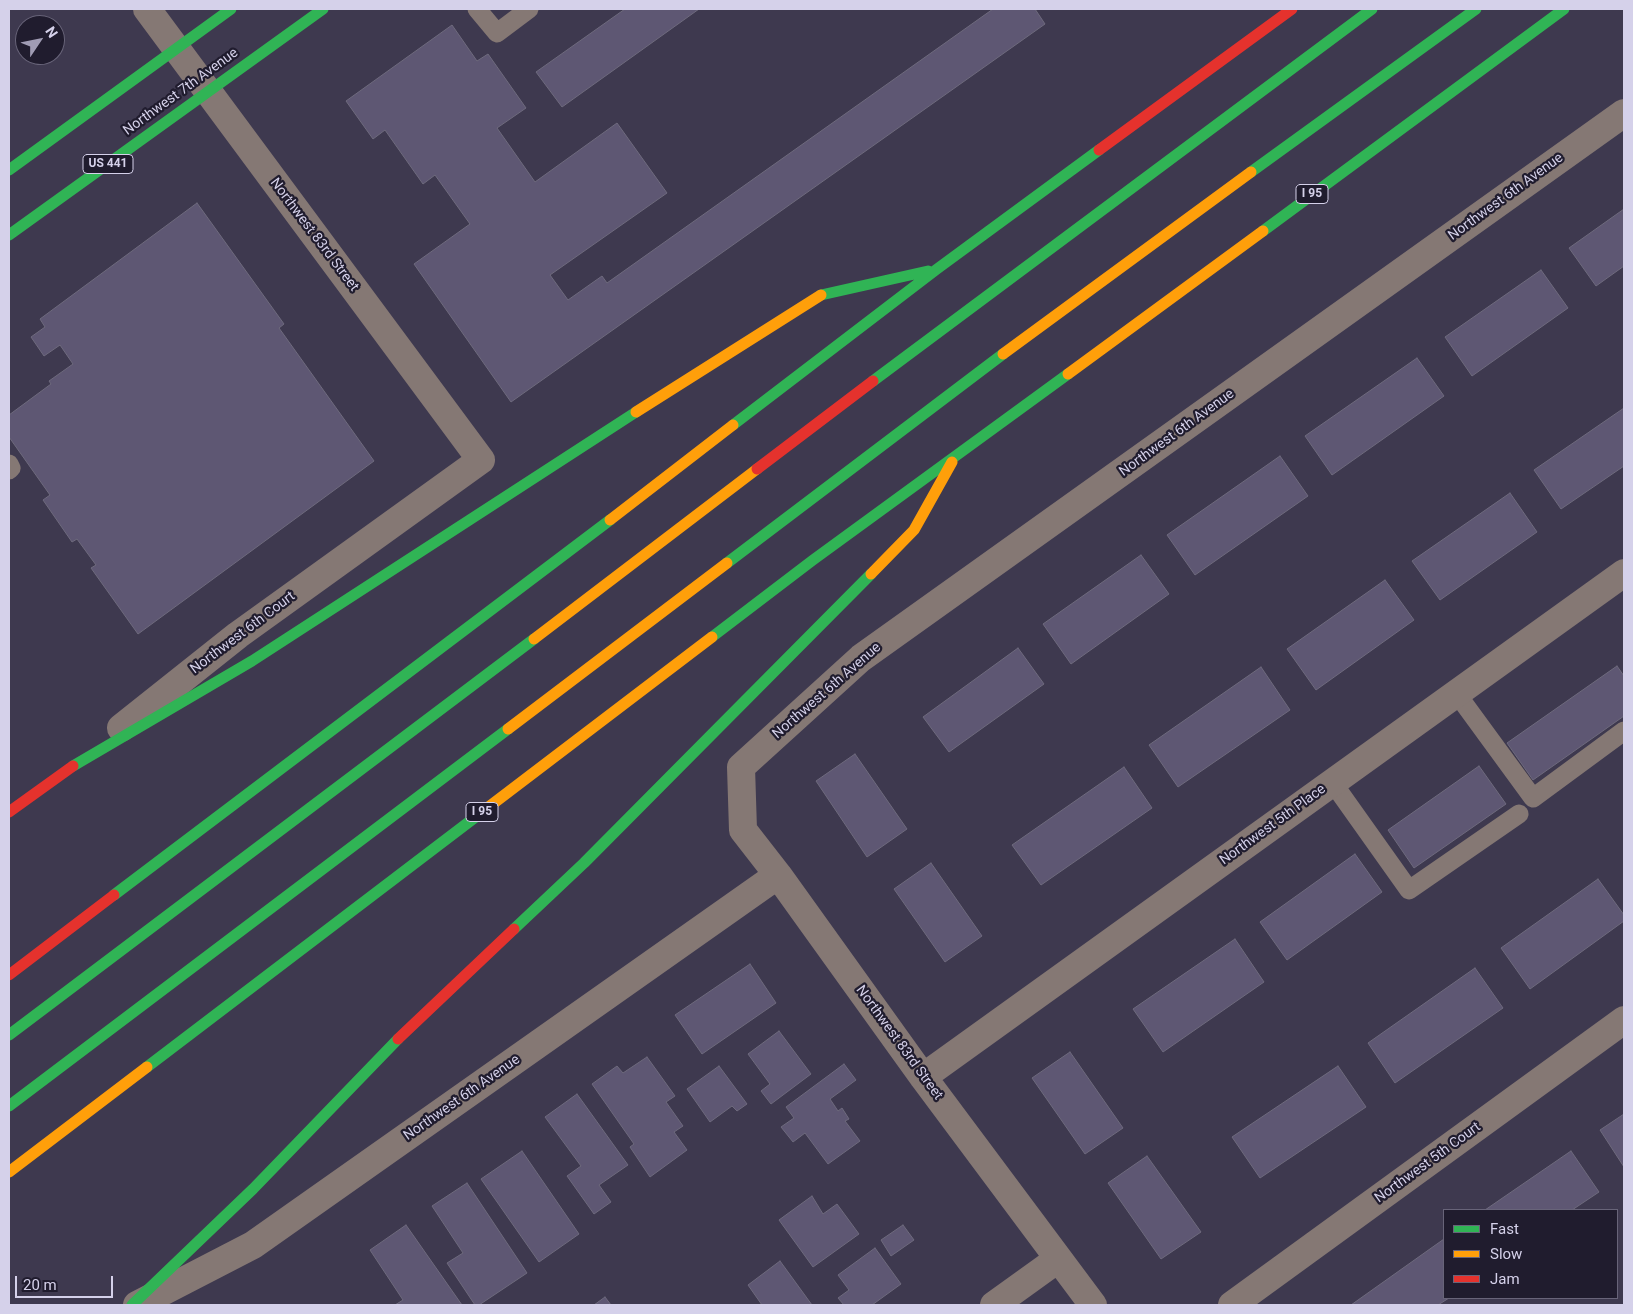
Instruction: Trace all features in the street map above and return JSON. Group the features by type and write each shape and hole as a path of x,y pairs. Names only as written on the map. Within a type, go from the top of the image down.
{"main road":[{"path":"9,170 231,9"},
{"name":"Northwest 7th Avenue","path":"9,235 323,9"},
{"path":"9,975 596,531 937,268 1292,9"},
{"path":"9,1035 396,744 926,340 1372,9"},
{"path":"9,1106 1058,312 1476,9"},
{"name":"I 95","path":"9,1172 813,560 1061,380 1564,9"},
{"path":"73,766 252,660 820,295 937,268"},
{"path":"132,1305 253,1188 385,1051 584,863 914,530 957,454"},
{"name":"Northwest 6th Court","path":"9,812 73,766"}],"street":[{"name":"Northwest 83rd Street","path":"147,9 481,460"},
{"name":"Northwest 6th Avenue","path":"741,767 861,658 1624,113"},
{"name":"Northwest 6th Court","path":"73,766 238,635 481,460"},
{"name":"Northwest 5th Place","path":"923,1077 1624,573"},
{"name":"Northwest 83rd Street","path":"741,767 743,830 778,875 923,1077 1093,1305"},
{"name":"Northwest 6th Avenue","path":"137,1305 254,1245 778,875"},
{"name":"Northwest 5th Court","path":"1232,1305 1624,1020"},
{"path":"994,1305 1058,1259"}],"lane":[{"path":"477,9 497,33 529,9"},
{"path":"9,464 11,468 9,470"},
{"path":"1457,694 1533,798 1624,731"},
{"path":"1333,783 1409,890 1519,814"}],"building":[{"path":"625,9 699,9 562,107 536,72"},
{"path":"993,9 1035,9 1045,24 511,402 414,264 470,224 435,175 423,184 385,130 373,139 346,101 452,25 477,61 488,54 526,108 497,128 535,182 617,123 667,193 550,275 568,300 602,276 607,283"},
{"path":"197,203 284,324 279,328 374,461 138,634 91,568 96,565 77,539 72,542 43,500 50,495 9,437 9,415 51,384 49,381 73,364 60,345 44,356 31,337 45,327 40,319"},
{"path":"1624,209 1624,266 1596,286 1569,248"},
{"path":"1541,270 1568,308 1472,376 1445,337"},
{"path":"1417,358 1444,396 1332,475 1305,436"},
{"path":"1624,408 1624,466 1561,509 1534,470"},
{"path":"1280,456 1308,496 1195,575 1167,535"},
{"path":"1510,493 1537,532 1440,600 1412,561"},
{"path":"1141,555 1169,594 1071,664 1043,624"},
{"path":"1385,580 1414,620 1316,690 1287,649"},
{"path":"1018,648 1044,684 949,752 923,717"},
{"path":"1617,666 1624,676 1624,716 1533,780 1507,743"},
{"path":"1261,667 1290,710 1178,787 1149,745"},
{"path":"855,754 907,829 867,857 816,781"},
{"path":"1479,766 1506,804 1414,868 1388,830"},
{"path":"1124,767 1152,808 1041,885 1012,845"},
{"path":"1355,854 1382,892 1287,960 1260,922"},
{"path":"931,863 982,936 945,962 894,889"},
{"path":"1598,879 1624,915 1624,921 1530,989 1501,948"},
{"path":"1235,939 1264,982 1163,1052 1133,1009"},
{"path":"750,964 776,1003 702,1054 675,1015"},
{"path":"1475,968 1503,1008 1395,1083 1368,1043"},
{"path":"779,1031 811,1074 771,1104 761,1091 770,1084 748,1054"},
{"path":"1070,1052 1123,1128 1085,1154 1032,1078"},
{"path":"647,1057 675,1096 666,1102 683,1126 674,1132 687,1150 650,1177 630,1147 634,1144 592,1084 617,1066 623,1073"},
{"path":"844,1064 856,1080 830,1099 838,1111 842,1108 849,1119 845,1121 860,1141 828,1164 805,1133 793,1142 781,1127 794,1118 786,1107"},
{"path":"719,1066 747,1104 737,1111 732,1106 710,1122 687,1089"},
{"path":"1338,1066 1366,1107 1260,1178 1232,1137"},
{"path":"577,1094 628,1165 599,1185 611,1202 594,1214 567,1176 581,1166 545,1117"},
{"path":"1624,1114 1624,1167 1600,1130"},
{"path":"522,1151 579,1234 539,1262 481,1179"},
{"path":"1571,1151 1599,1192 1574,1209 1486,1209"},
{"path":"1147,1156 1201,1232 1161,1259 1108,1183"},
{"path":"467,1183 527,1273 479,1305 475,1305 447,1263 463,1253 432,1206"},
{"path":"812,1196 823,1214 837,1204 859,1234 813,1267 779,1220"},
{"path":"406,1225 462,1305 395,1305 403,1300 370,1250"},
{"path":"903,1225 914,1240 891,1256 881,1240"},
{"path":"1443,1240 1443,1299 1447,1299 1438,1305 1351,1305"},
{"path":"875,1248 901,1284 872,1305 844,1305 838,1298 849,1290 838,1275"},
{"path":"780,1261 812,1305 762,1305 748,1285"},
{"path":"605,1297 611,1305 594,1305"}],"traffic: fast":[{"path":"9,170 231,9"},
{"path":"9,235 323,9"},
{"path":"873,381 1372,9"},
{"path":"1251,172 1476,9"},
{"path":"1263,231 1564,9"},
{"path":"733,425 937,269 1099,150"},
{"path":"821,295 928,271"},
{"path":"727,563 1003,354"},
{"path":"712,637 813,560 1068,374"},
{"path":"73,766 252,661 636,412"},
{"path":"114,895 610,520"},
{"path":"514,929 584,863 871,574"},
{"path":"9,1035 534,639"},
{"path":"9,1106 508,729"},
{"path":"147,1067 486,809"},
{"path":"132,1305 253,1189 398,1039"}],"traffic: slow":[{"path":"1003,354 1251,172"},
{"path":"1068,374 1263,231"},
{"path":"636,412 821,295"},
{"path":"610,520 733,425"},
{"path":"871,574 914,530 952,462"},
{"path":"534,639 757,469"},
{"path":"508,729 727,563"},
{"path":"486,809 712,637"},
{"path":"9,1172 147,1067"}],"traffic: jam":[{"path":"1099,150 1292,9"},
{"path":"757,469 873,381"},
{"path":"9,812 73,766"},
{"path":"9,975 114,895"},
{"path":"398,1039 514,929"}]}
